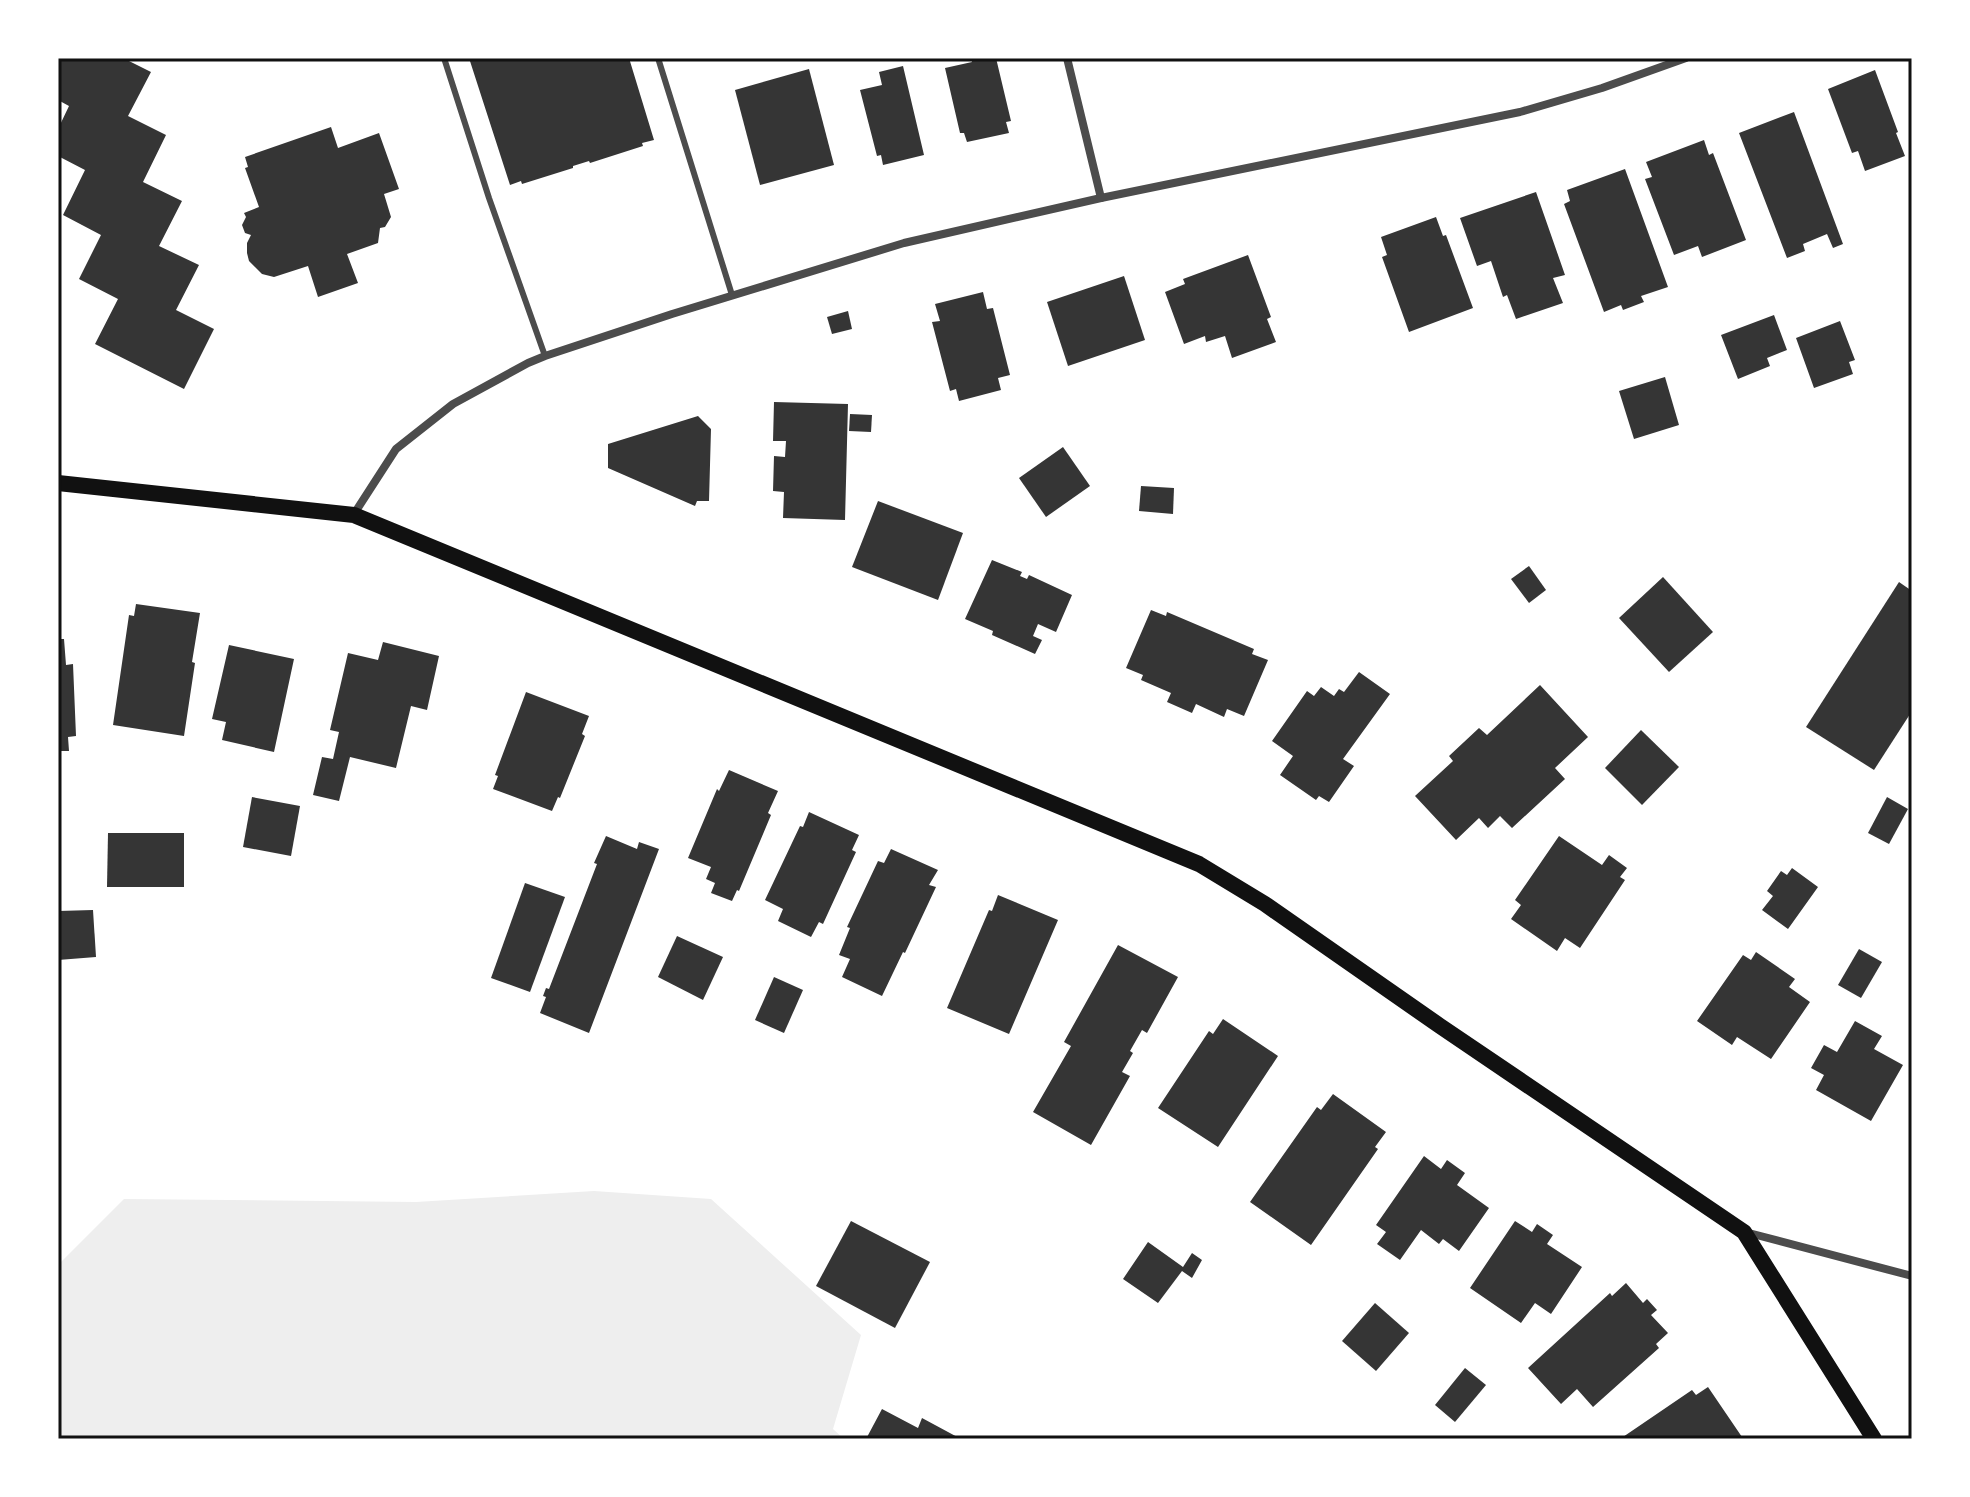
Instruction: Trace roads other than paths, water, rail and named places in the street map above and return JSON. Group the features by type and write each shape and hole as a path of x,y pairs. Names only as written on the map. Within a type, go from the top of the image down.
{"main road":[{"path":"58,483 354,515 1199,864 1265,904 1744,1232 1874,1439"}],"street":[{"path":"1067,58 1101,198"},
{"path":"354,515 396,449 453,404 545,356 904,243 1101,198 1520,112 1602,88 1686,58"},
{"path":"1744,1232 1912,1276"}],"lane":[{"path":"444,58 545,356"},
{"path":"658,58 732,295"}]}
